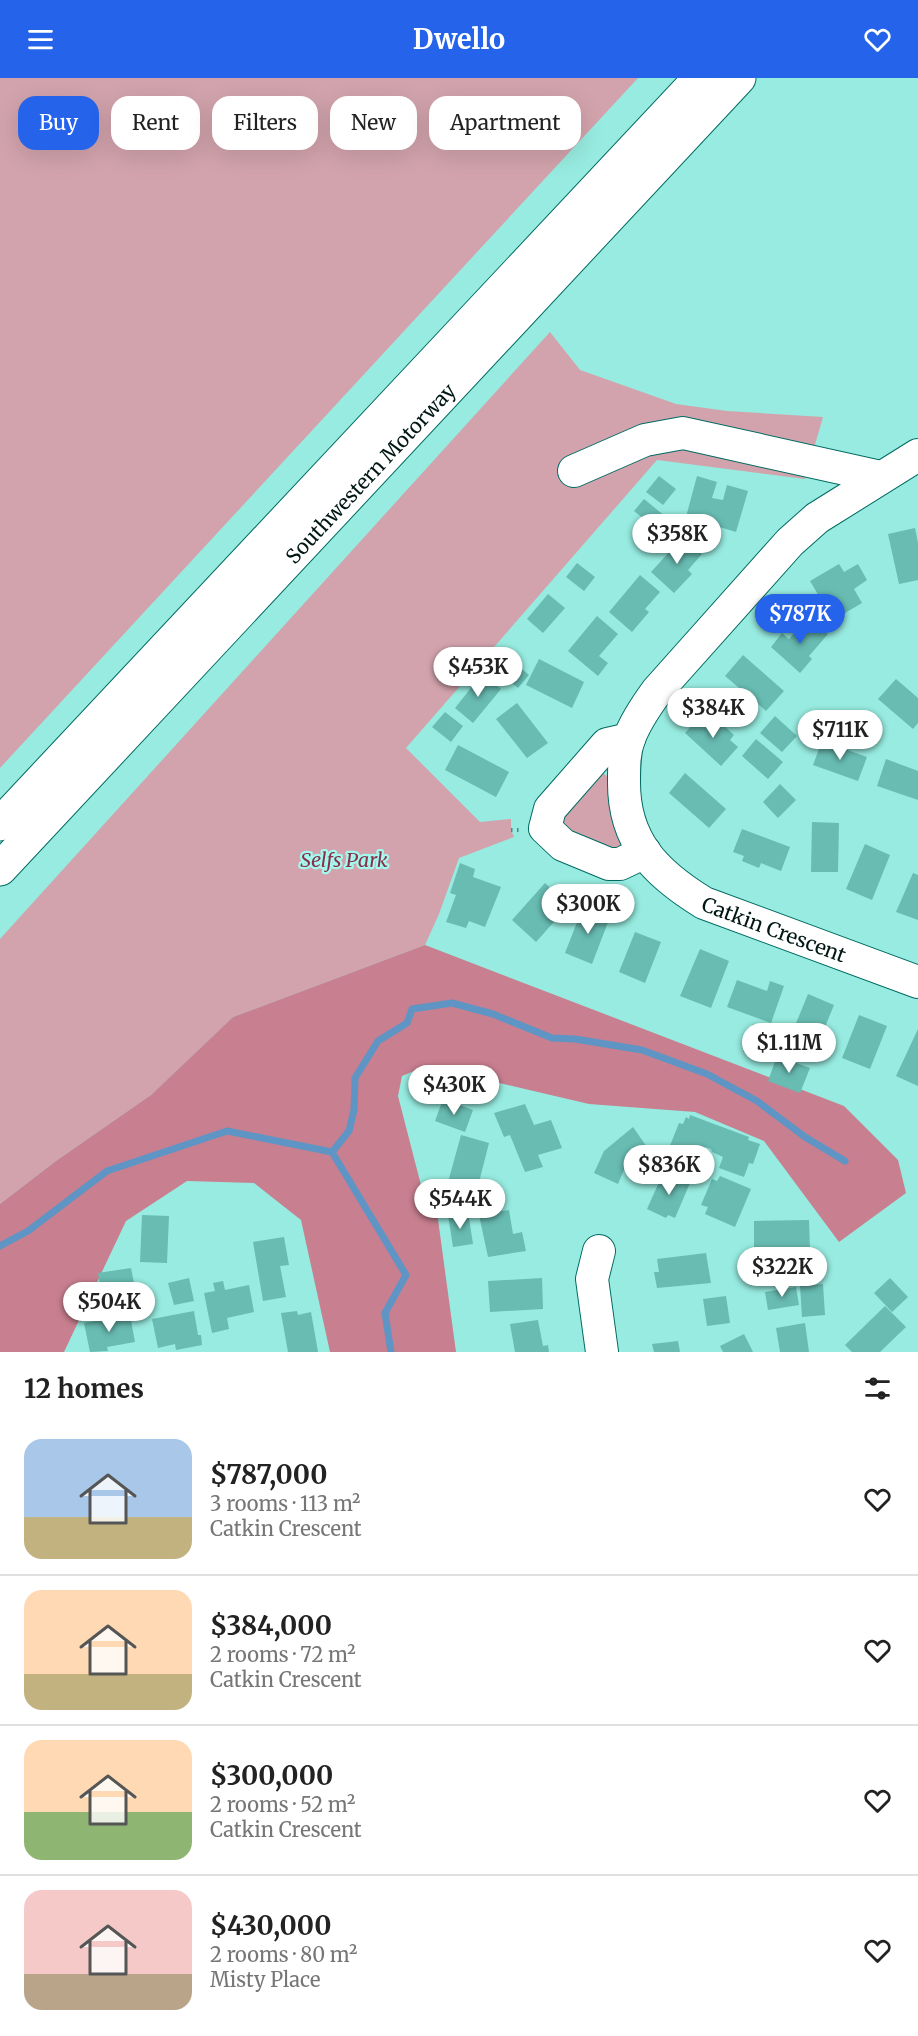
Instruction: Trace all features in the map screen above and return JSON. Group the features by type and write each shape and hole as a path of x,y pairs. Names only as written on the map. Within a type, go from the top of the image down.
{"highway":[{"name":"Southwestern Motorway","path":"0,824 700,78"},
{"name":"Southwestern Motorway","path":"0,868 739,78"}],"street":[{"path":"574,471 645,440 683,433 881,477"},
{"name":"Catkin Crescent","path":"918,455 817,518 790,542 657,691 640,716 629,739 624,759 623,794 630,828 645,852 675,885 704,903 918,982"},
{"path":"629,739 607,744 550,809 545,828 563,845 609,864 620,864 645,852"},
{"path":"599,1251 592,1279 602,1352"}],"green space":[{"path":"0,78 638,78 581,140 581,96 429,96 429,150 571,150 0,768"},
{"name":"Selfs Park","path":"550,332 580,370 676,404 727,411 823,417 805,479 657,460 406,748 480,822 511,819 511,830 514,837 459,858 425,945 233,1017 151,1095 56,1161 0,1204 0,939"},
{"path":"602,773 609,777 615,829 623,841 623,848 617,853 567,831 563,819 564,809"}],"shaded area":[{"path":"425,945 844,1106 898,1160 906,1193 839,1242 764,1141 695,1112 589,1104 426,1066 402,1076 398,1096 423,1193 437,1212 456,1352 330,1352 301,1220 254,1183 187,1181 126,1221 64,1352 0,1352 0,1204 56,1161 151,1095 233,1017"}],"building":[{"path":"659,476 676,489 663,505 646,492"},
{"path":"697,476 717,482 712,498 723,500 727,485 748,491 736,532 686,517"},
{"path":"644,499 666,517 656,529 634,511"},
{"path":"915,528 918,543 918,580 899,584 888,534"},
{"path":"683,537 702,554 688,570 692,574 674,593 651,572"},
{"path":"577,563 595,577 584,591 566,577"},
{"path":"839,564 844,572 858,564 867,580 854,589 862,603 833,620 810,581"},
{"path":"640,575 660,592 645,609 649,612 632,632 609,612"},
{"path":"548,594 565,608 543,633 527,619"},
{"path":"597,616 618,634 599,656 608,663 598,676 568,651"},
{"path":"808,617 828,634 809,656 812,659 800,673 771,647 782,633 789,639"},
{"path":"496,647 529,675 518,688 485,660"},
{"path":"743,655 784,691 766,711 757,703 752,708 741,698 745,693 725,676"},
{"path":"539,659 584,682 572,708 526,685"},
{"path":"482,674 501,689 473,723 455,708"},
{"path":"896,679 918,698 918,723 913,729 878,699"},
{"path":"517,703 548,743 527,758 496,719"},
{"path":"445,712 463,726 451,742 432,727"},
{"path":"702,714 716,727 721,723 734,735 730,740 738,747 721,766 685,733"},
{"path":"775,716 797,736 782,752 760,733"},
{"path":"756,739 783,762 768,779 742,756"},
{"path":"822,741 867,757 858,781 813,765"},
{"path":"458,745 509,772 496,797 445,770"},
{"path":"886,759 918,771 918,800 877,786"},
{"path":"685,773 726,809 709,828 669,793"},
{"path":"780,784 796,800 778,818 763,802"},
{"path":"812,822 839,823 838,872 811,872"},
{"path":"742,829 790,847 781,871 761,863 759,868 742,861 744,856 733,852"},
{"path":"865,844 890,855 872,900 846,889"},
{"path":"460,863 475,869 473,877 501,887 485,927 469,921 466,928 446,922 456,895 450,893"},
{"path":"913,873 918,875 918,920 896,912"},
{"path":"545,883 569,905 536,942 512,920"},
{"path":"583,907 610,917 592,964 565,953"},
{"path":"635,932 661,942 645,983 619,972"},
{"path":"700,949 729,961 711,1008 680,996"},
{"path":"737,980 767,991 770,981 784,986 771,1023 727,1007"},
{"path":"808,994 834,1005 816,1049 790,1038"},
{"path":"859,1015 887,1026 870,1069 842,1058"},
{"path":"753,1024 773,1032 763,1060 743,1052"},
{"path":"918,1029 918,1086 896,1076"},
{"path":"777,1056 810,1068 800,1093 768,1081"},
{"path":"443,1099 473,1110 465,1132 435,1121"},
{"path":"525,1104 534,1125 551,1120 562,1148 538,1155 543,1167 525,1172 510,1135 504,1137 494,1113"},
{"path":"690,1115 749,1137 748,1140 760,1144 753,1164 749,1163 744,1177 719,1168 723,1157 712,1152 711,1149 705,1147 703,1152 693,1150 692,1154 669,1148 679,1123 683,1124 686,1117 689,1119"},
{"path":"633,1127 649,1150 626,1165 618,1184 594,1173 604,1151"},
{"path":"461,1135 489,1143 476,1194 447,1186"},
{"path":"664,1171 690,1183 675,1218 668,1215 666,1218 647,1209"},
{"path":"720,1176 751,1189 735,1227 705,1214 708,1207 701,1205 712,1179 717,1181"},
{"path":"509,1210 513,1234 522,1232 526,1251 488,1257 479,1215"},
{"path":"468,1212 473,1244 453,1247 448,1215"},
{"path":"142,1215 169,1216 167,1263 140,1262"},
{"path":"809,1220 810,1250 754,1251 754,1221"},
{"path":"284,1237 289,1265 280,1266 286,1297 263,1301 253,1242"},
{"path":"706,1253 711,1283 657,1288 654,1272 659,1272 657,1259"},
{"path":"131,1268 136,1293 102,1299 98,1273"},
{"path":"189,1278 194,1301 174,1305 168,1283"},
{"path":"542,1278 543,1309 490,1312 488,1281"},
{"path":"890,1278 908,1297 892,1312 874,1293"},
{"path":"223,1281 225,1290 249,1285 254,1312 227,1318 229,1329 212,1333 204,1293 215,1291 213,1283"},
{"path":"823,1284 825,1315 802,1317 800,1286"},
{"path":"796,1287 799,1305 768,1310 765,1292"},
{"path":"726,1296 730,1323 707,1326 703,1299"},
{"path":"885,1306 906,1327 880,1352 852,1352 845,1345"},
{"path":"194,1311 202,1345 176,1350 175,1344 158,1348 152,1319"},
{"path":"297,1311 298,1315 311,1312 318,1352 288,1352 281,1313"},
{"path":"130,1315 135,1342 107,1347 108,1351 90,1352 84,1323"},
{"path":"538,1320 543,1346 548,1345 549,1352 515,1352 510,1324"},
{"path":"805,1323 809,1352 780,1352 776,1328"},
{"path":"744,1334 753,1352 723,1352 720,1346"},
{"path":"678,1341 680,1352 654,1352 652,1344"}],"waterway":[{"path":"332,1152 349,1131 354,1110 355,1078 378,1041 407,1023 412,1009 452,1003 493,1014 552,1038 575,1039 642,1050 707,1074 757,1101 805,1137 845,1161"},
{"path":"0,1246 28,1231 107,1171 227,1131 332,1152 406,1275 385,1313 391,1352"}]}
